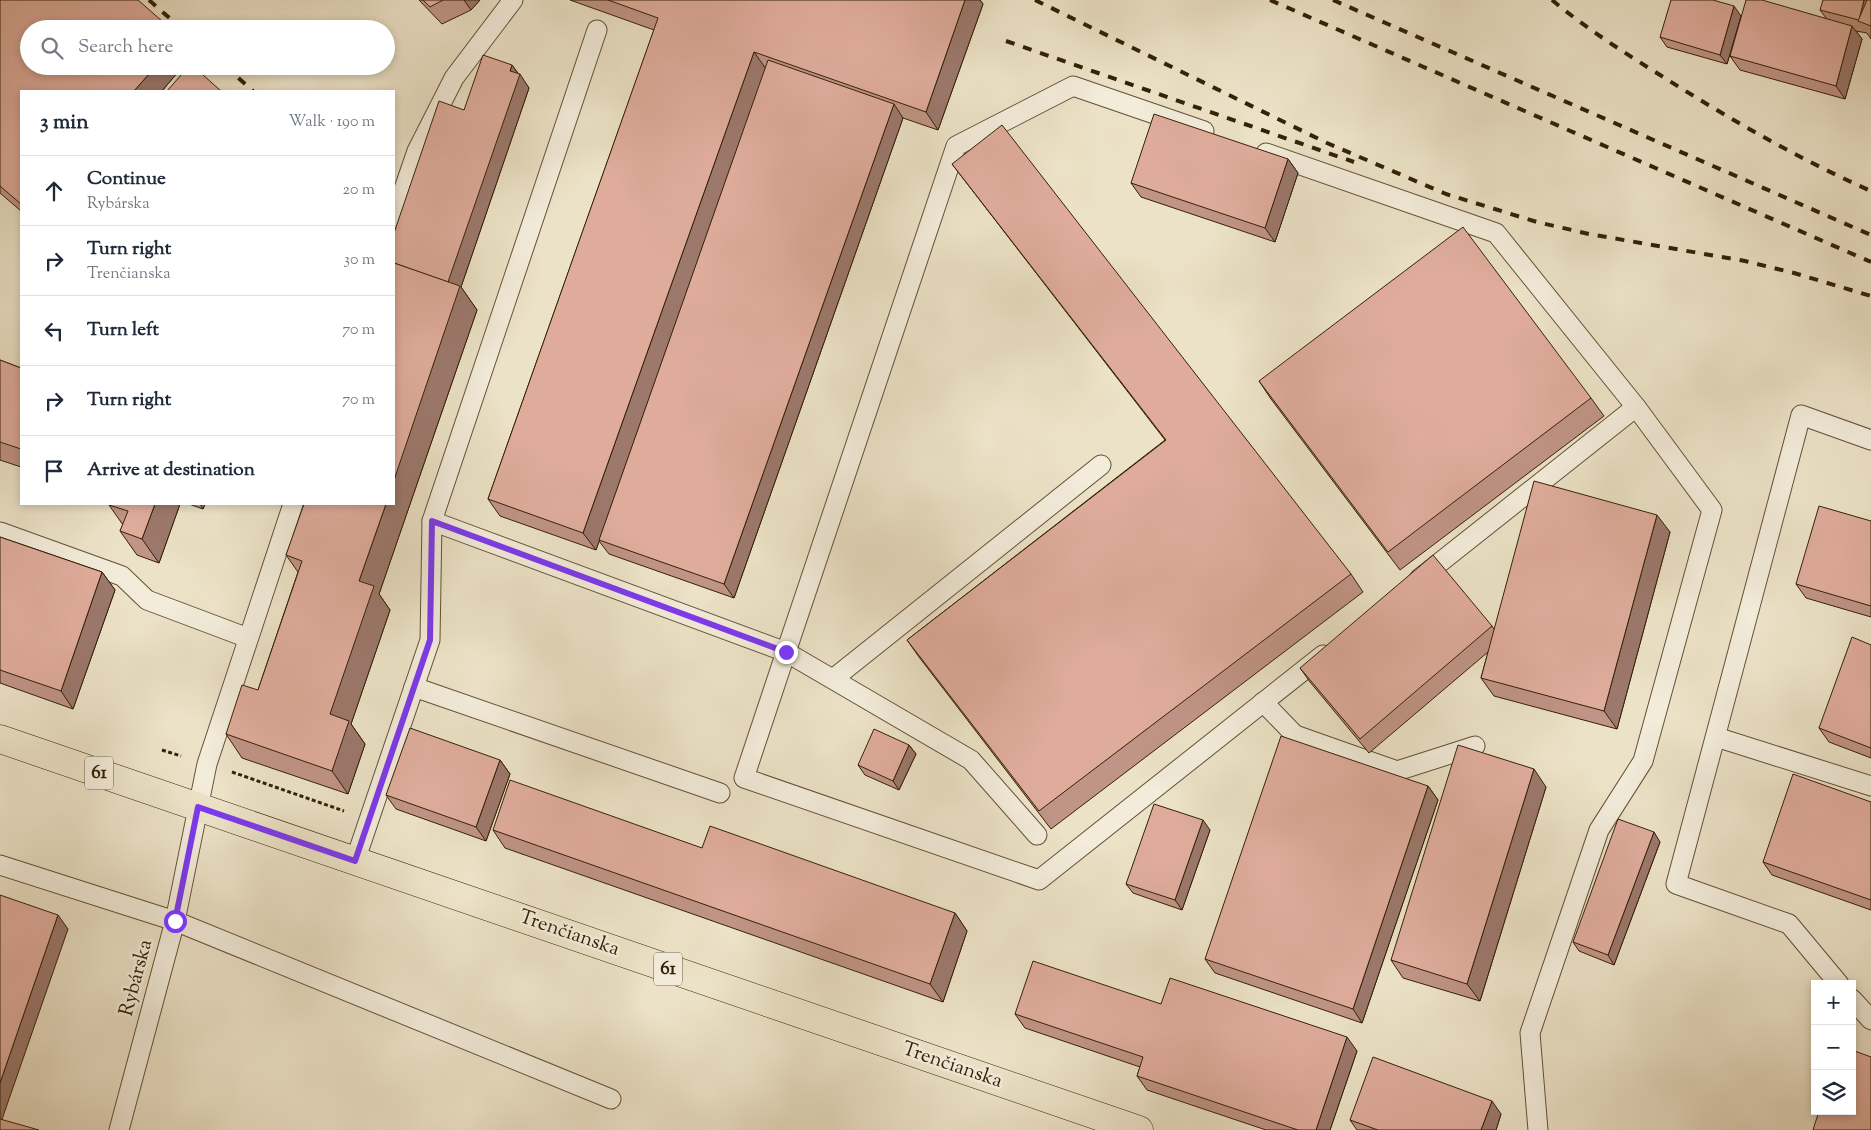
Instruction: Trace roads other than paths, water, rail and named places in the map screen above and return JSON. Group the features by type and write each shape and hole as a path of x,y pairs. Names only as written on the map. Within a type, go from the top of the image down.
{"main road":[{"name":"Trenčianska","path":"0,739 1139,1130"}],"lane":[{"path":"395,215 417,151 454,78 513,0"},
{"path":"355,861 430,640 432,521 597,30"},
{"path":"1224,138 1073,86 956,146 744,778 1039,880 1333,647"},
{"path":"1252,148 1496,233 1636,407 1712,510 1643,761 1599,830 1530,1033 1538,1130"},
{"path":"1403,592 1636,407"},
{"path":"1836,980 1789,924 1676,884 1801,415 1871,440"},
{"path":"833,680 1101,465"},
{"name":"Rybárska","path":"119,1130 175,921 207,764 293,505"},
{"path":"432,521 786,652 971,760 1037,835"},
{"path":"0,532 122,576 147,600 248,638"},
{"path":"414,687 720,793"},
{"path":"1263,702 1294,735 1398,771 1475,746"},
{"path":"1716,737 1871,786"},
{"path":"0,865 175,921 610,1099"},
{"path":"1856,1003 1871,1020"}],"railway":[{"path":"149,0 172,20"},
{"path":"1035,0 1327,143 1446,194 1537,222 1589,234 1745,261 1794,273 1871,296"},
{"path":"1270,0 1871,262"},
{"path":"1333,0 1871,235"},
{"path":"1552,0 1608,42 1717,110 1793,153 1871,191"},
{"path":"1006,41 1354,162"},
{"path":"235,75 252,90"}]}
